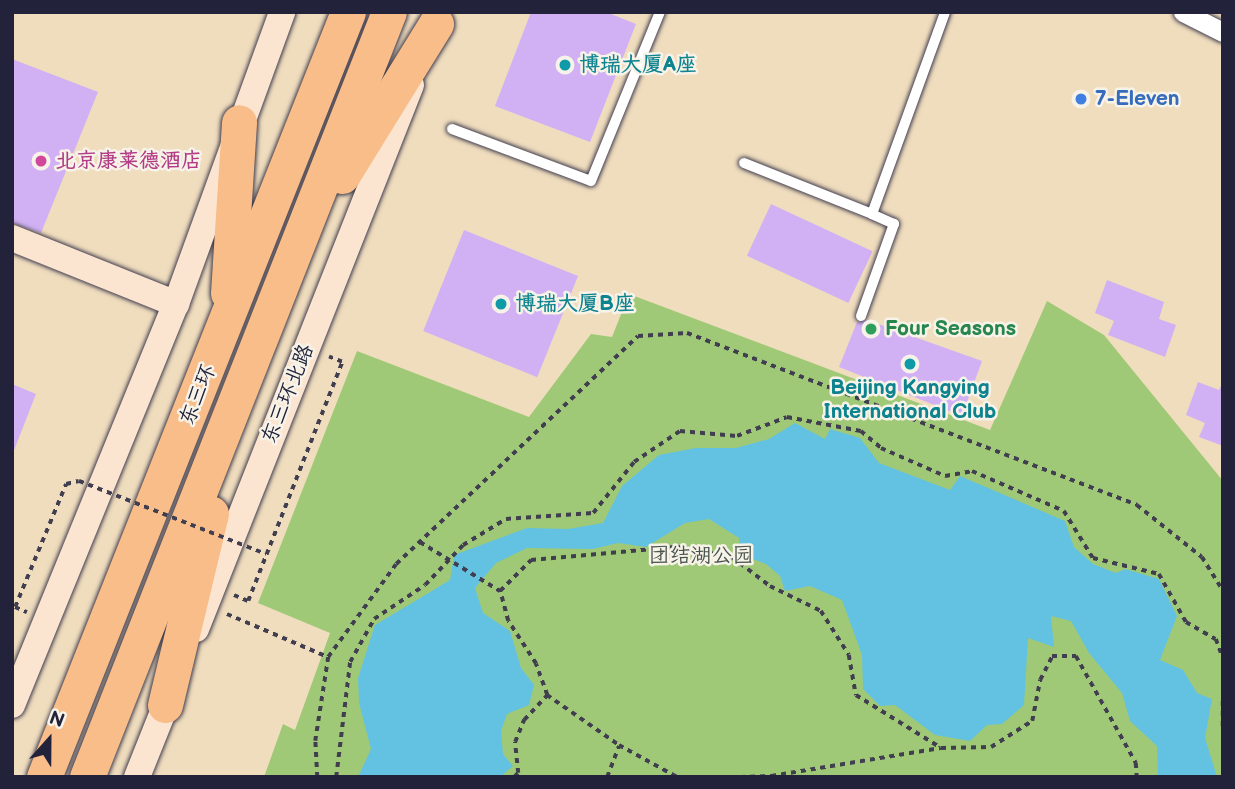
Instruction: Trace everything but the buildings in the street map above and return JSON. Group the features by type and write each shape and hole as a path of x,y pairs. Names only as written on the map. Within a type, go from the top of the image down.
{"highway":[{"name":"东三环","path":"44,777 226,326 348,12"},
{"name":"东三环","path":"87,777 389,12"},
{"path":"295,253 438,18"},
{"path":"226,326 239,122"},
{"path":"166,705 237,400"}],"street":[{"path":"12,705 176,304 239,122 282,12"},
{"path":"1183,12 1223,32"},
{"name":"东三环北路","path":"137,777 438,18"},
{"path":"12,238 176,304"}],"lane":[{"path":"452,129 591,181 660,12"},
{"path":"872,214 945,12"},
{"path":"744,163 894,224 861,316"}],"path":[{"path":"317,777 315,741 328,657 396,564 638,336 687,333 1137,505 1202,557 1223,591"},
{"path":"248,601 342,362"},
{"path":"336,777 351,662 374,619 425,585 449,559 506,519 593,513 634,462 680,431 737,436 787,416 861,431 881,448 945,476 972,471 1064,511 1093,558 1159,575 1186,622 1216,639 1223,658"},
{"path":"15,607 66,484 79,481 266,554"},
{"path":"420,542 500,591 508,621 536,664 547,695 620,745 677,777"},
{"path":"500,591 531,560 678,547 732,557 770,586 821,611 849,655 856,695 941,748"},
{"path":"205,605 328,657"},
{"path":"740,777 771,776 941,748 990,747 1032,721 1040,680 1052,656 1076,656 1136,763 1138,777"},
{"path":"514,777 518,773 515,742 524,720 547,695"},
{"path":"1223,701 1223,727"},
{"path":"607,777 620,745"}],"green space":[{"name":"团结湖公园","path":"629,294 990,430 1047,301 1104,335 1223,481 1223,777 264,777 283,724 295,730 330,633 258,603 357,351 529,417 591,334 612,337"}],"water":[{"path":"795,423 825,439 830,429 860,438 879,463 950,490 960,476 1065,521 1074,547 1093,564 1116,573 1125,569 1159,579 1177,616 1160,660 1183,670 1197,693 1212,699 1205,738 1217,777 1158,777 1157,746 1130,721 1122,693 1089,653 1071,621 1051,616 1054,647 1028,638 1024,705 1002,724 987,725 970,741 935,735 895,705 880,706 863,689 862,655 842,600 810,586 785,591 780,576 766,564 740,554 739,538 709,519 685,523 646,547 618,543 593,549 527,548 496,563 475,588 483,613 510,631 521,668 534,685 529,705 507,714 501,731 503,754 513,766 500,777 358,777 371,749 359,703 358,678 375,625 450,580 454,555 527,528 568,529 603,523 622,486 659,455 696,448 736,448 769,439"}],"place":[{"name":"博瑞大厦A座","path":"565,65"},
{"name":"7-Eleven","path":"1081,99"},
{"name":"北京康莱德酒店","path":"41,161"},
{"name":"博瑞大厦B座","path":"501,304"},
{"name":"Four Seasons","path":"871,329"},
{"name":"Beijing Kangying International Club","path":"910,364"}]}
